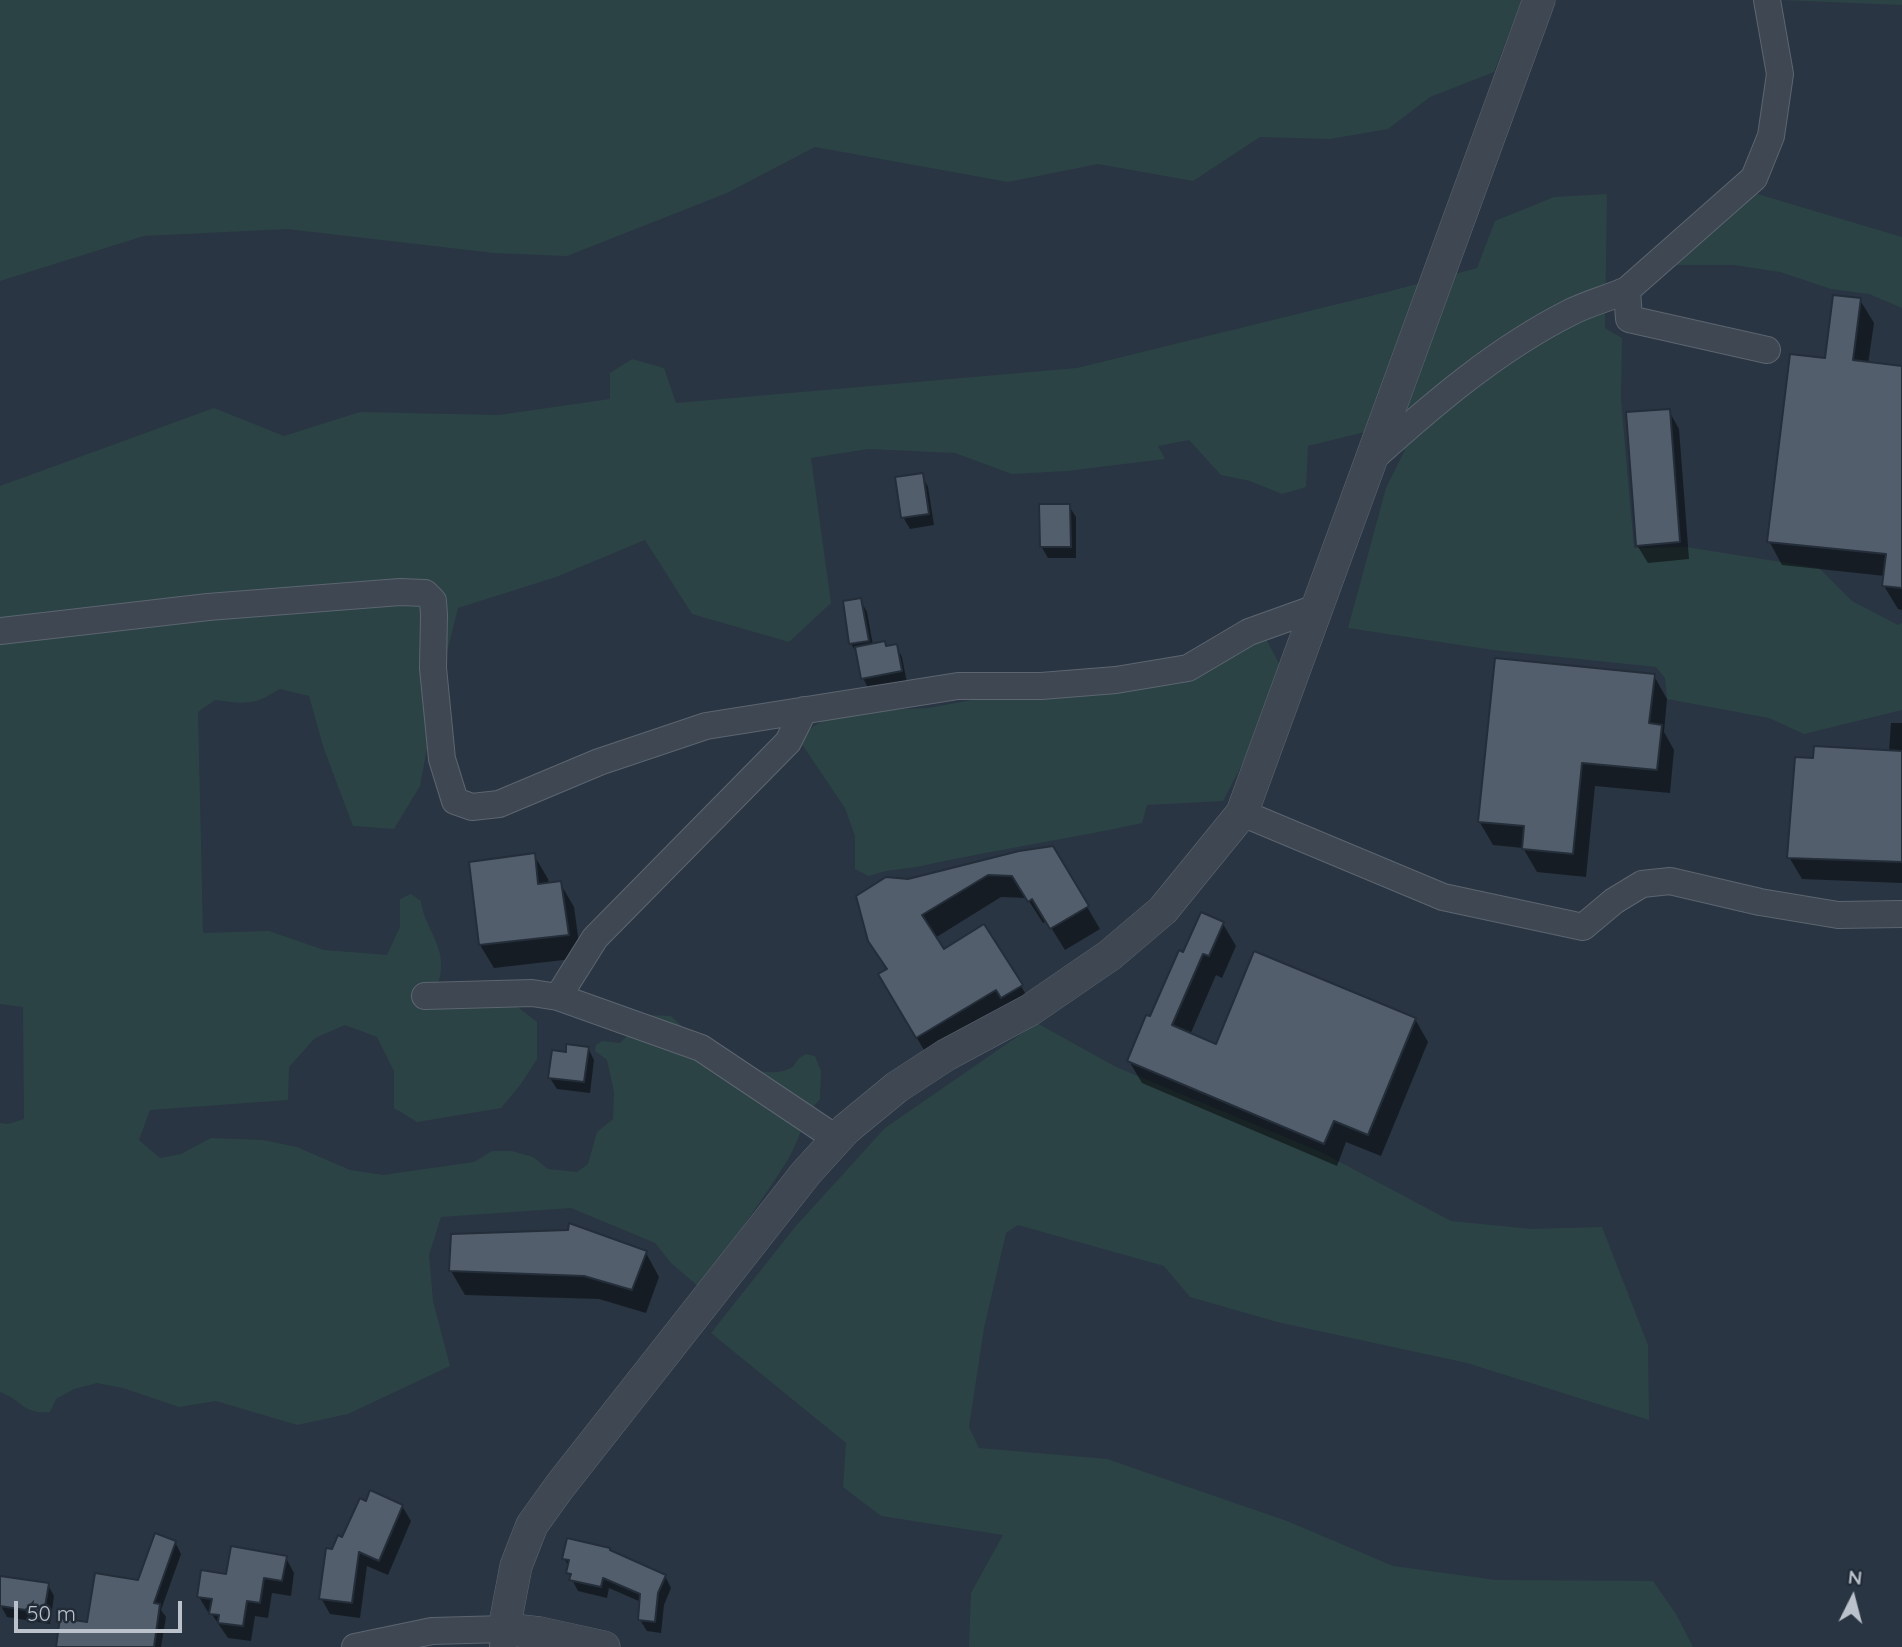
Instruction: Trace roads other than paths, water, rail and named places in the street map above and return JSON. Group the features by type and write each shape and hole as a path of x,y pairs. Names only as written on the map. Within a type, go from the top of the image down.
{"street":[{"path":"504,1638 516,1566 532,1525 806,1173 846,1129 897,1087 946,1055 1030,1010 1110,955 1163,910 1241,813 1539,0"},
{"path":"1370,461 1434,404 1505,352 1572,312 1627,290 1754,178 1771,136 1780,74 1767,0"},
{"path":"1627,290 1629,319 1767,350"},
{"path":"0,631 208,607 400,592 425,593 433,601 433,668 442,759 456,801 472,807 499,804 599,762 706,726 958,686 1041,686 1116,680 1188,668 1249,632 1316,608"},
{"path":"558,997 595,938 788,741 804,710"},
{"path":"1241,813 1443,897 1583,927 1614,901 1642,884 1670,881 1760,902 1838,915 1902,914"},
{"path":"425,996 533,993 558,997 701,1048 837,1139"},
{"path":"355,1647 432,1631 504,1638 540,1633 604,1647"}]}
